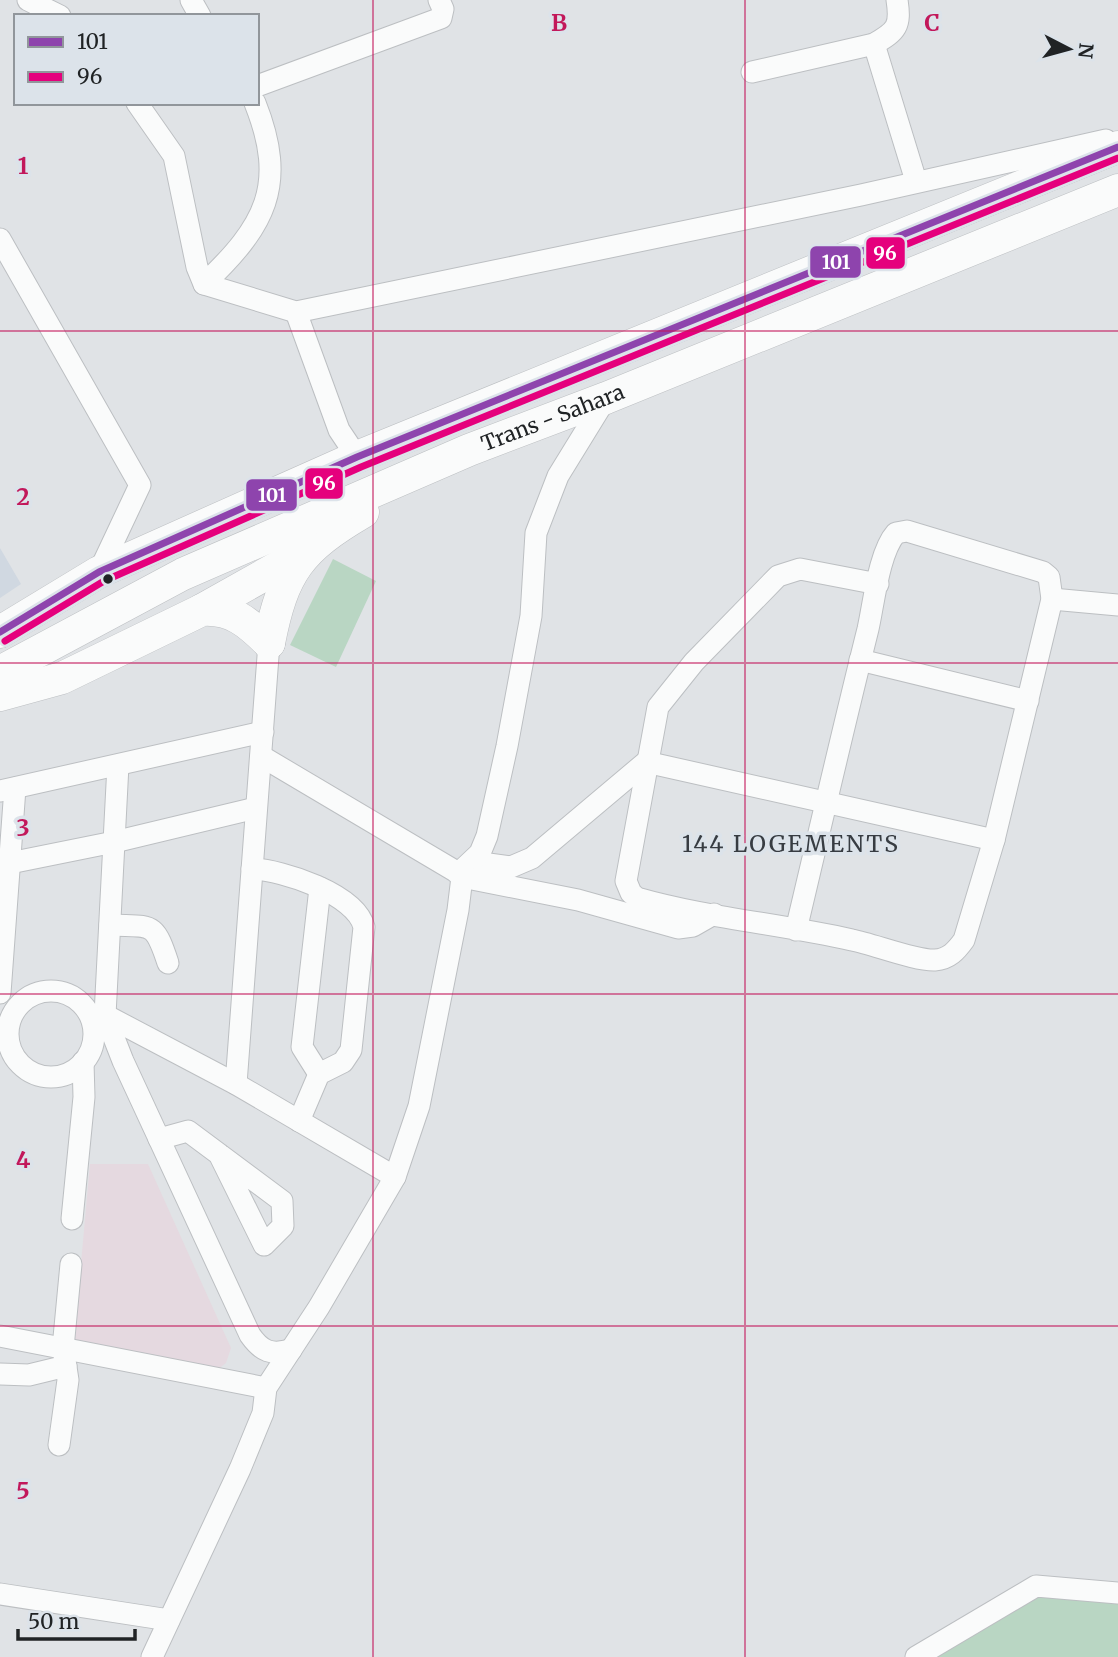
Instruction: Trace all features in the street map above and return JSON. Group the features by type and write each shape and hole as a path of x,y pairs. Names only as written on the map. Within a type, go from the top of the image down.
{"highway":[{"name":"Trans - Sahara","path":"0,632 99,572 357,457 1118,147"},
{"name":"Trans - Sahara","path":"0,672 183,574 469,450 606,398 1118,190"},
{"path":"1066,210 1084,214 1118,211"},
{"path":"0,695 62,678 202,610 308,550 335,529 469,450"},
{"path":"269,643 281,593 294,567 308,550"},
{"path":"202,610 217,609 236,615 251,624 269,643"}],"street":[{"path":"28,0 56,14"},
{"path":"259,85 441,18 443,9 439,0"},
{"path":"752,72 874,44 892,34 900,19 897,0"},
{"path":"874,44 916,181"},
{"path":"138,105 174,156 197,267 204,284"},
{"path":"204,284 239,251 256,226 268,197 270,168 267,134 256,105"},
{"path":"204,284 296,312 861,195 1118,138"},
{"path":"0,239 140,485 99,572"},
{"path":"296,312 339,430 357,457"},
{"path":"152,1657 245,1458 263,1413 266,1388 396,1177 419,1106 458,911 463,870 487,836 531,616 536,533 558,476 606,398"},
{"path":"796,930 889,541 896,533 907,531 1043,572 1049,577 1052,599 994,840 964,940 954,954 934,960 648,901 631,893 626,881 658,708 694,662 778,576 800,569 878,584"},
{"path":"1052,599 1118,606"},
{"path":"236,1084 269,643"},
{"path":"860,660 1028,701"},
{"path":"0,993 7,790 263,732"},
{"path":"261,755 463,870 678,928 693,926 713,914"},
{"path":"463,870 510,867 531,858 646,762"},
{"path":"646,762 826,800 994,840"},
{"path":"118,765 110,925 99,1018 91,1049 83,1062 58,1077 29,1071 18,1062 4,1031 16,1008 26,998 51,990 77,999 99,1018 236,1084 396,1177"},
{"path":"4,864 114,842 256,808"},
{"path":"252,869 275,869 306,878 358,913 364,927 351,1051 343,1062 319,1074 299,1121"},
{"path":"319,1074 302,1047 320,888"},
{"path":"110,925 150,927 159,934 168,963"},
{"path":"99,1018 159,1139 250,1335 260,1349 275,1354 291,1350"},
{"path":"72,1219 84,1097 83,1062"},
{"path":"159,1139 188,1131 219,1154"},
{"path":"59,1445 68,1380 64,1357 71,1264"},
{"path":"0,1336 64,1357 266,1388"},
{"path":"0,1374 29,1375 64,1357"},
{"path":"916,1657 1036,1586 1118,1593"},
{"path":"0,1594 169,1620"}],"shaded area":[{"path":"0,548 21,584 0,598"},
{"path":"90,1164 148,1164 231,1348 226,1363 218,1369 74,1341"}],"green space":[{"path":"333,559 376,581 336,667 290,645"},
{"path":"1041,1592 1118,1599 1118,1657 928,1657"}],"transit line":[{"name":"101","path":"0,632 99,572 357,457 1118,147"},
{"name":"96","path":"5,641 104,581 361,467 1118,158"}],"district":[{"name":"144 LOGEMENTS","path":"791,844"}]}
